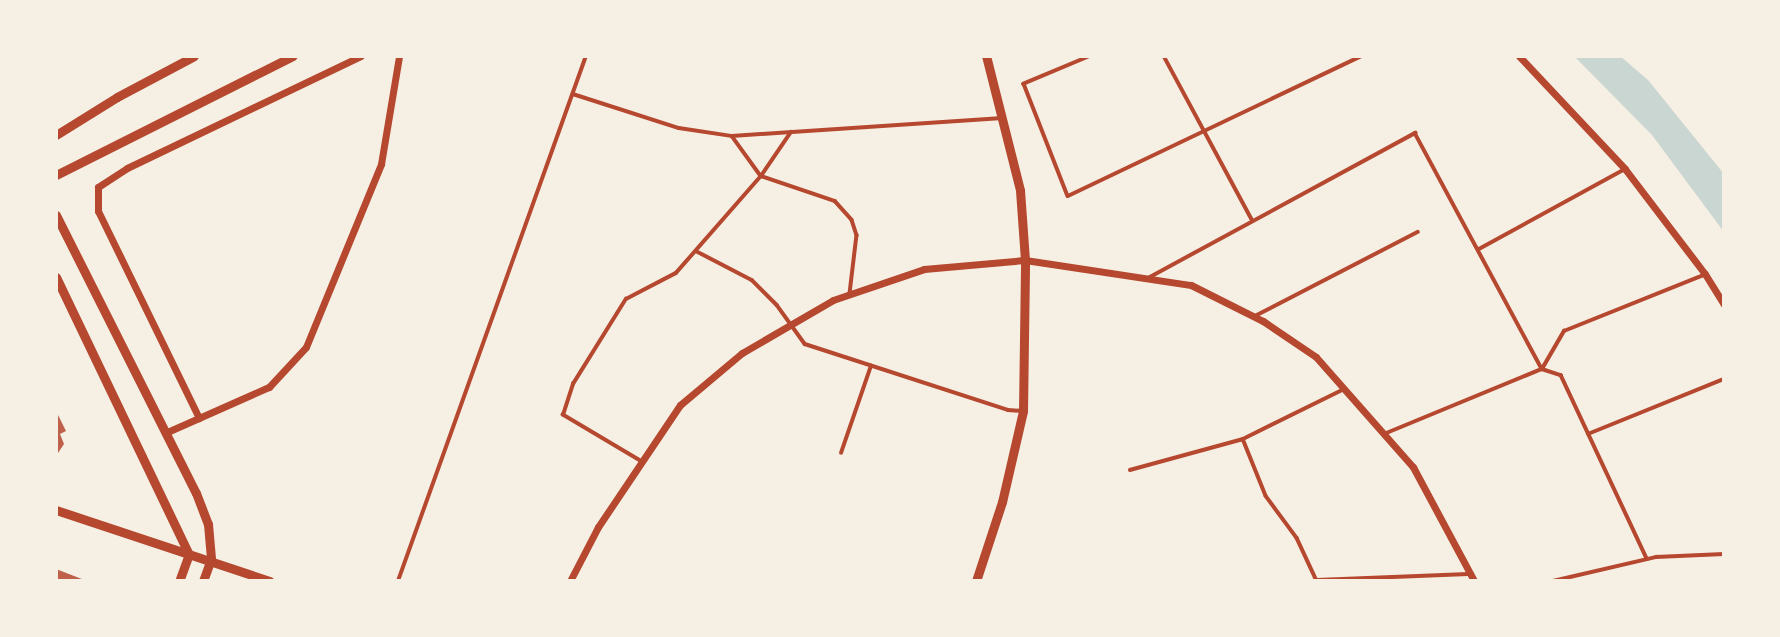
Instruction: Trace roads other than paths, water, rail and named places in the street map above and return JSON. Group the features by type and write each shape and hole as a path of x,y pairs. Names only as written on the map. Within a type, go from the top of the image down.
{"street":[{"path":"56,135 117,97 194,56"},
{"path":"56,175 293,56"},
{"path":"199,418 98,211 98,187 127,168 361,56"},
{"path":"165,433 269,387 306,347 381,164 399,56"},
{"path":"976,581 1002,502 1024,411 1025,260 1020,190 986,56"},
{"path":"1519,56 1625,169 1705,274 1724,305"},
{"path":"56,215 196,493 208,524 211,559 203,581"},
{"path":"570,581 598,527 680,405 742,354 833,300 924,270 1025,260 1191,285 1253,316 1316,357 1413,467 1472,577"},
{"path":"56,277 189,554 179,581"},
{"path":"56,510 211,559 270,581"}],"lane":[{"path":"398,581 586,56"},
{"path":"1091,56 1024,84 1068,196 1206,133 1361,56"},
{"path":"1164,56 1253,221"},
{"path":"573,94 679,128 732,136 1002,118"},
{"path":"642,462 563,415 573,384 626,299 676,273 761,176 790,132"},
{"path":"1148,278 1415,133 1542,369 1561,375 1647,559"},
{"path":"732,136 761,176 835,201 852,220 857,235 850,295"},
{"path":"1479,249 1625,169"},
{"path":"1253,316 1418,232"},
{"path":"696,251 752,280 777,305 805,345 1008,410 1024,411"},
{"path":"1384,434 1542,369 1564,331 1705,274"},
{"path":"841,453 871,366"},
{"path":"1588,434 1724,379"},
{"path":"1130,470 1243,439 1343,389"},
{"path":"1243,439 1266,496 1297,538 1317,581 1472,577"},
{"path":"1553,581 1647,559 1724,554"}]}
